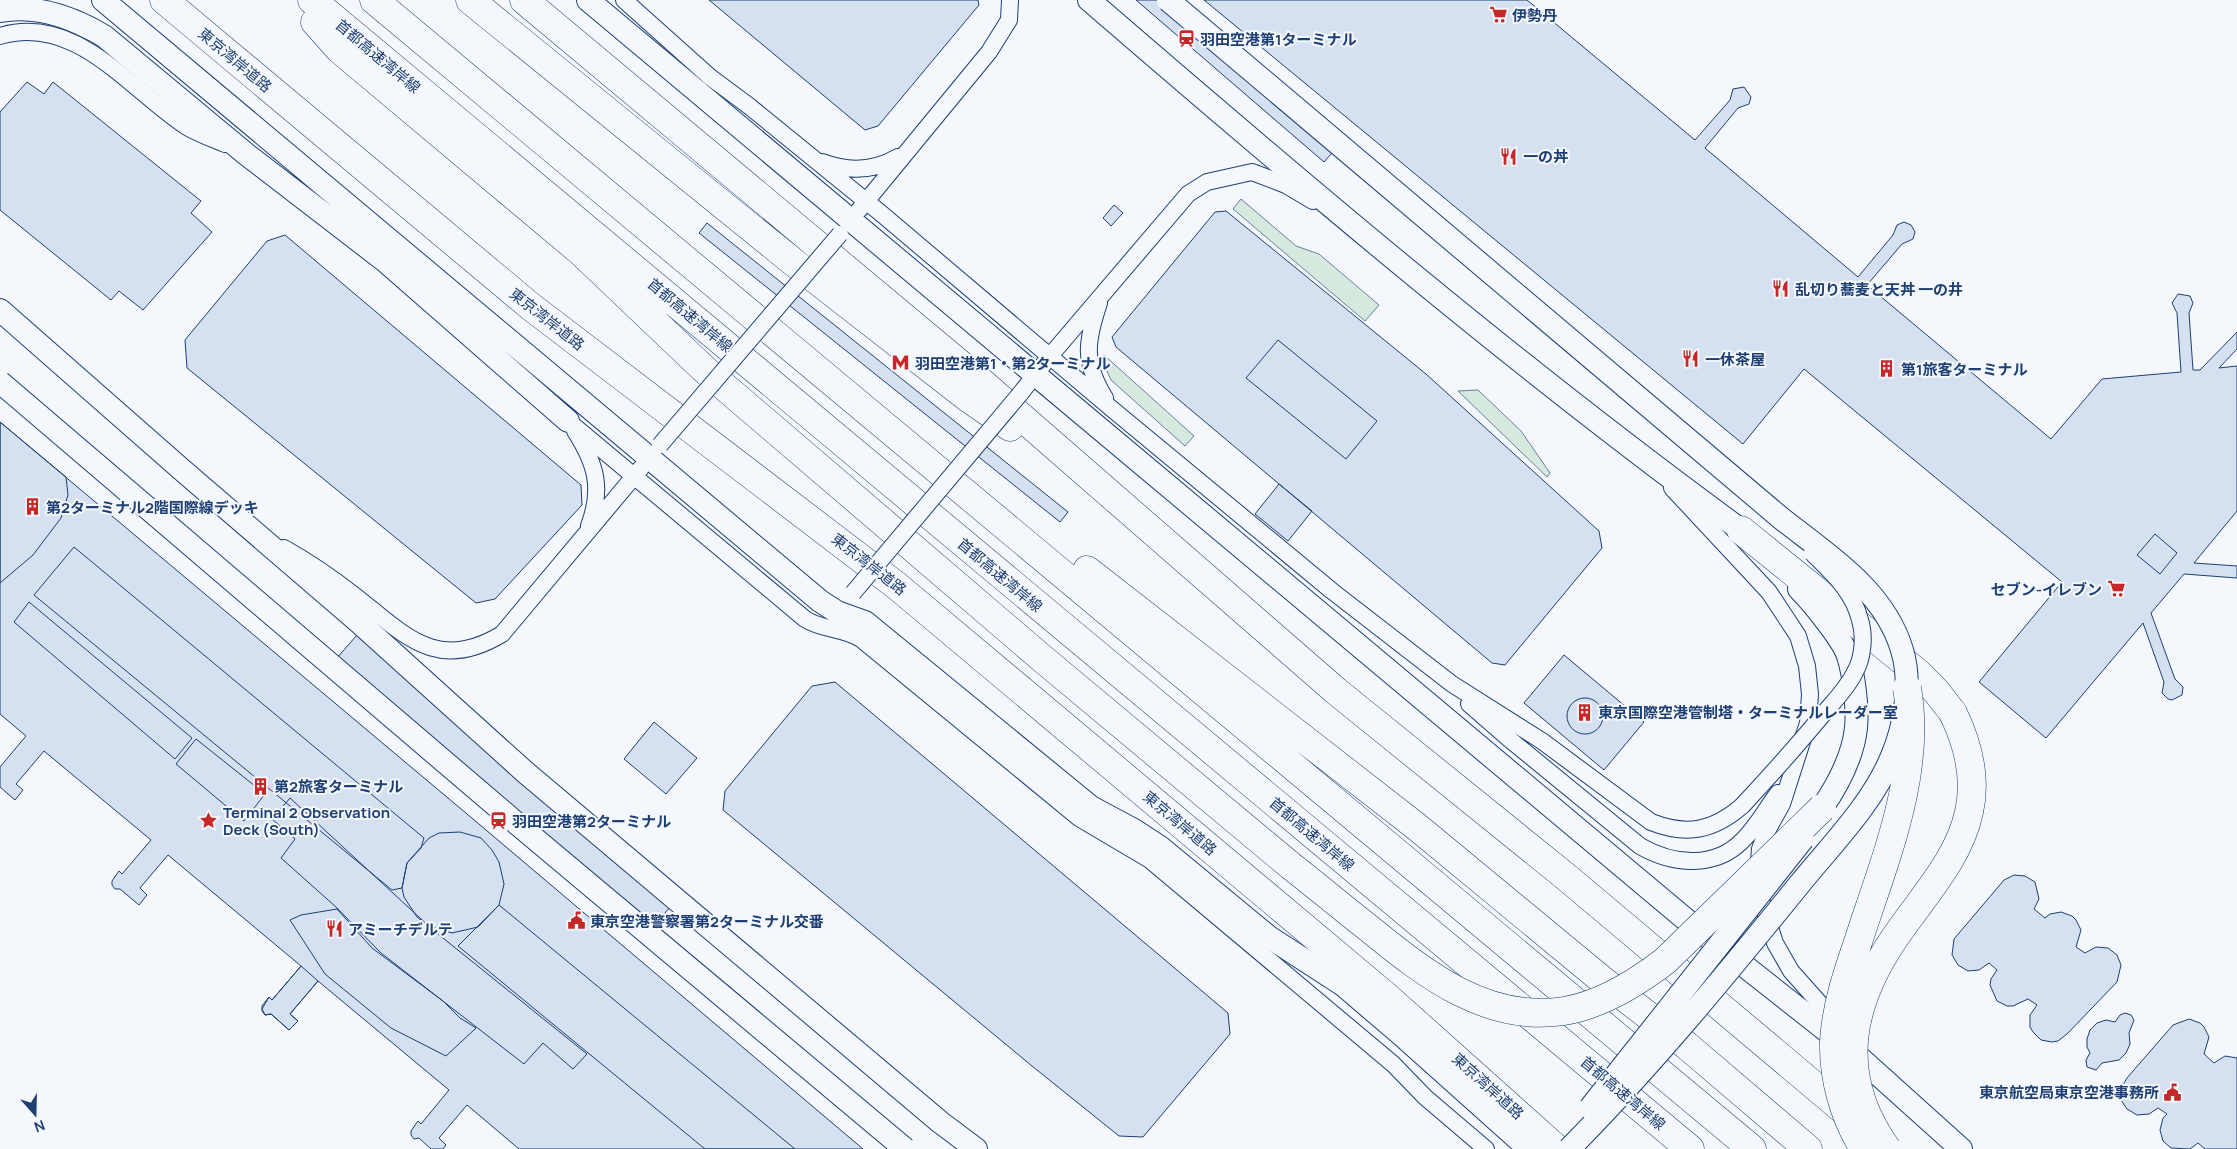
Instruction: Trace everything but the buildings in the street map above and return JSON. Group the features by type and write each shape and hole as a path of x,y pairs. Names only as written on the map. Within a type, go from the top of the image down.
{"highway":[{"name":"東京湾岸道路","path":"164,0 530,306 897,586 1386,996 1556,1149"},
{"path":"296,0 340,50 581,252 705,370 1036,654 1291,866 1406,958 1443,983 1489,1005 1539,1012 1564,1010 1591,1003 1617,993 1665,961 1822,808"},
{"name":"首都高速湾岸線","path":"312,0 1690,1149"},
{"path":"374,0 1752,1149"},
{"path":"470,0 792,261 968,398 1029,440 1071,462"},
{"path":"524,0 979,380 1336,691 1565,876 1888,1149"},
{"path":"957,485 1008,509 1373,792 1601,979 1686,1045 1808,1149"},
{"path":"1741,530 1918,673 1936,691 1953,713 1962,733 1970,760 1972,785 1969,813 1946,866 1901,928 1873,972 1866,986 1854,1037 1853,1058 1860,1092 1873,1125 1888,1149"},
{"path":"1864,1149 1853,1129 1841,1098 1834,1040 1838,1009 1846,978 1893,834 1899,809 1911,737 1912,714 1907,688"}],"street":[{"path":"103,0 648,460 820,601 837,612 865,622 1092,807 1160,847 1269,936 1343,985 1529,1149"},
{"path":"588,0 845,228 1035,376 1690,923 1851,1050 1961,1149"},
{"path":"624,0 710,78 866,201 1112,409 1332,591 1452,684 1542,741 1652,822 1674,829 1699,829 1729,817 1742,806 1836,699 1856,672 1861,655 1863,637 1860,620 1844,585 1810,552 1782,519"},
{"path":"251,529 323,570 416,643 440,650 455,651 474,648 502,634 845,228 989,52 1009,20 1010,0"},
{"path":"1089,0 1363,232 1645,459 1741,530 1816,606 1848,655 1854,694 1856,729 1836,788 1799,845 1622,1069 1556,1149"},
{"path":"1168,0 1782,519 1856,577 1890,619 1902,651 1907,688 1900,735 1892,758 1866,802 1741,956 1635,1080 1569,1149"},
{"path":"0,11 31,10 54,13 79,21 104,36 246,154 385,261 568,421 648,460 805,619 816,625 848,632 861,639 1079,818 1150,860 1393,1064 1425,1097 1486,1149"},
{"path":"0,36 13,32 47,32 72,40 188,128 246,154"},
{"path":"812,158 833,166 865,169 884,166 905,153"},
{"path":"837,612 1050,356 1188,194 1207,182 1252,172 1286,185 1363,232"},
{"path":"1101,297 1088,346 1090,366 1097,384 1112,409"},
{"path":"0,310 361,624 537,782 940,1122 976,1149"},
{"path":"0,382 507,816 905,1149"},
{"path":"568,421 591,460 596,479 597,497 586,536"},
{"path":"1645,459 1769,592 1798,636 1807,666 1810,694 1808,723 1782,804 1767,831 1760,849 1758,874 1762,903 1775,943 1791,971 1831,1016 1851,1050"},
{"path":"1452,684 1474,709 1608,821 1640,846 1657,856 1674,861 1691,862 1712,858 1728,851 1742,841 1789,780"},
{"path":"955,1133 972,1149"}],"shaded area":[{"path":"1241,199 1296,246 1319,254 1379,305 1365,321 1233,209"},
{"path":"1104,355 1194,436 1185,446 1111,380 1106,369"},
{"path":"1478,390 1521,431 1550,473 1547,477 1458,391"}],"place":[{"name":"伊勢丹","path":"1498,15"},
{"name":"羽田空港第1ターミナル","path":"1186,39"},
{"name":"一の丼","path":"1509,156"},
{"name":"乱切り蕎麦と天丼 一の井","path":"1781,289"},
{"name":"一休茶屋","path":"1691,359"},
{"name":"羽田空港第1・第2ターミナル","path":"901,363"},
{"name":"第1旅客ターミナル","path":"1887,369"},
{"name":"第2ターミナル2階国際線デッキ","path":"32,507"},
{"name":"セブン-イレブン","path":"2116,589"},
{"name":"東京国際空港管制塔・ターミナルレーダー室","path":"1584,712"},
{"name":"第2旅客ターミナル","path":"260,786"},
{"name":"Terminal 2 Observation Deck (South)","path":"209,821"},
{"name":"羽田空港第2ターミナル","path":"498,821"},
{"name":"東京空港警察署第2ターミナル交番","path":"576,921"},
{"name":"アミーチデルテ","path":"334,929"},
{"name":"東京航空局東京空港事務所","path":"2173,1092"}]}
